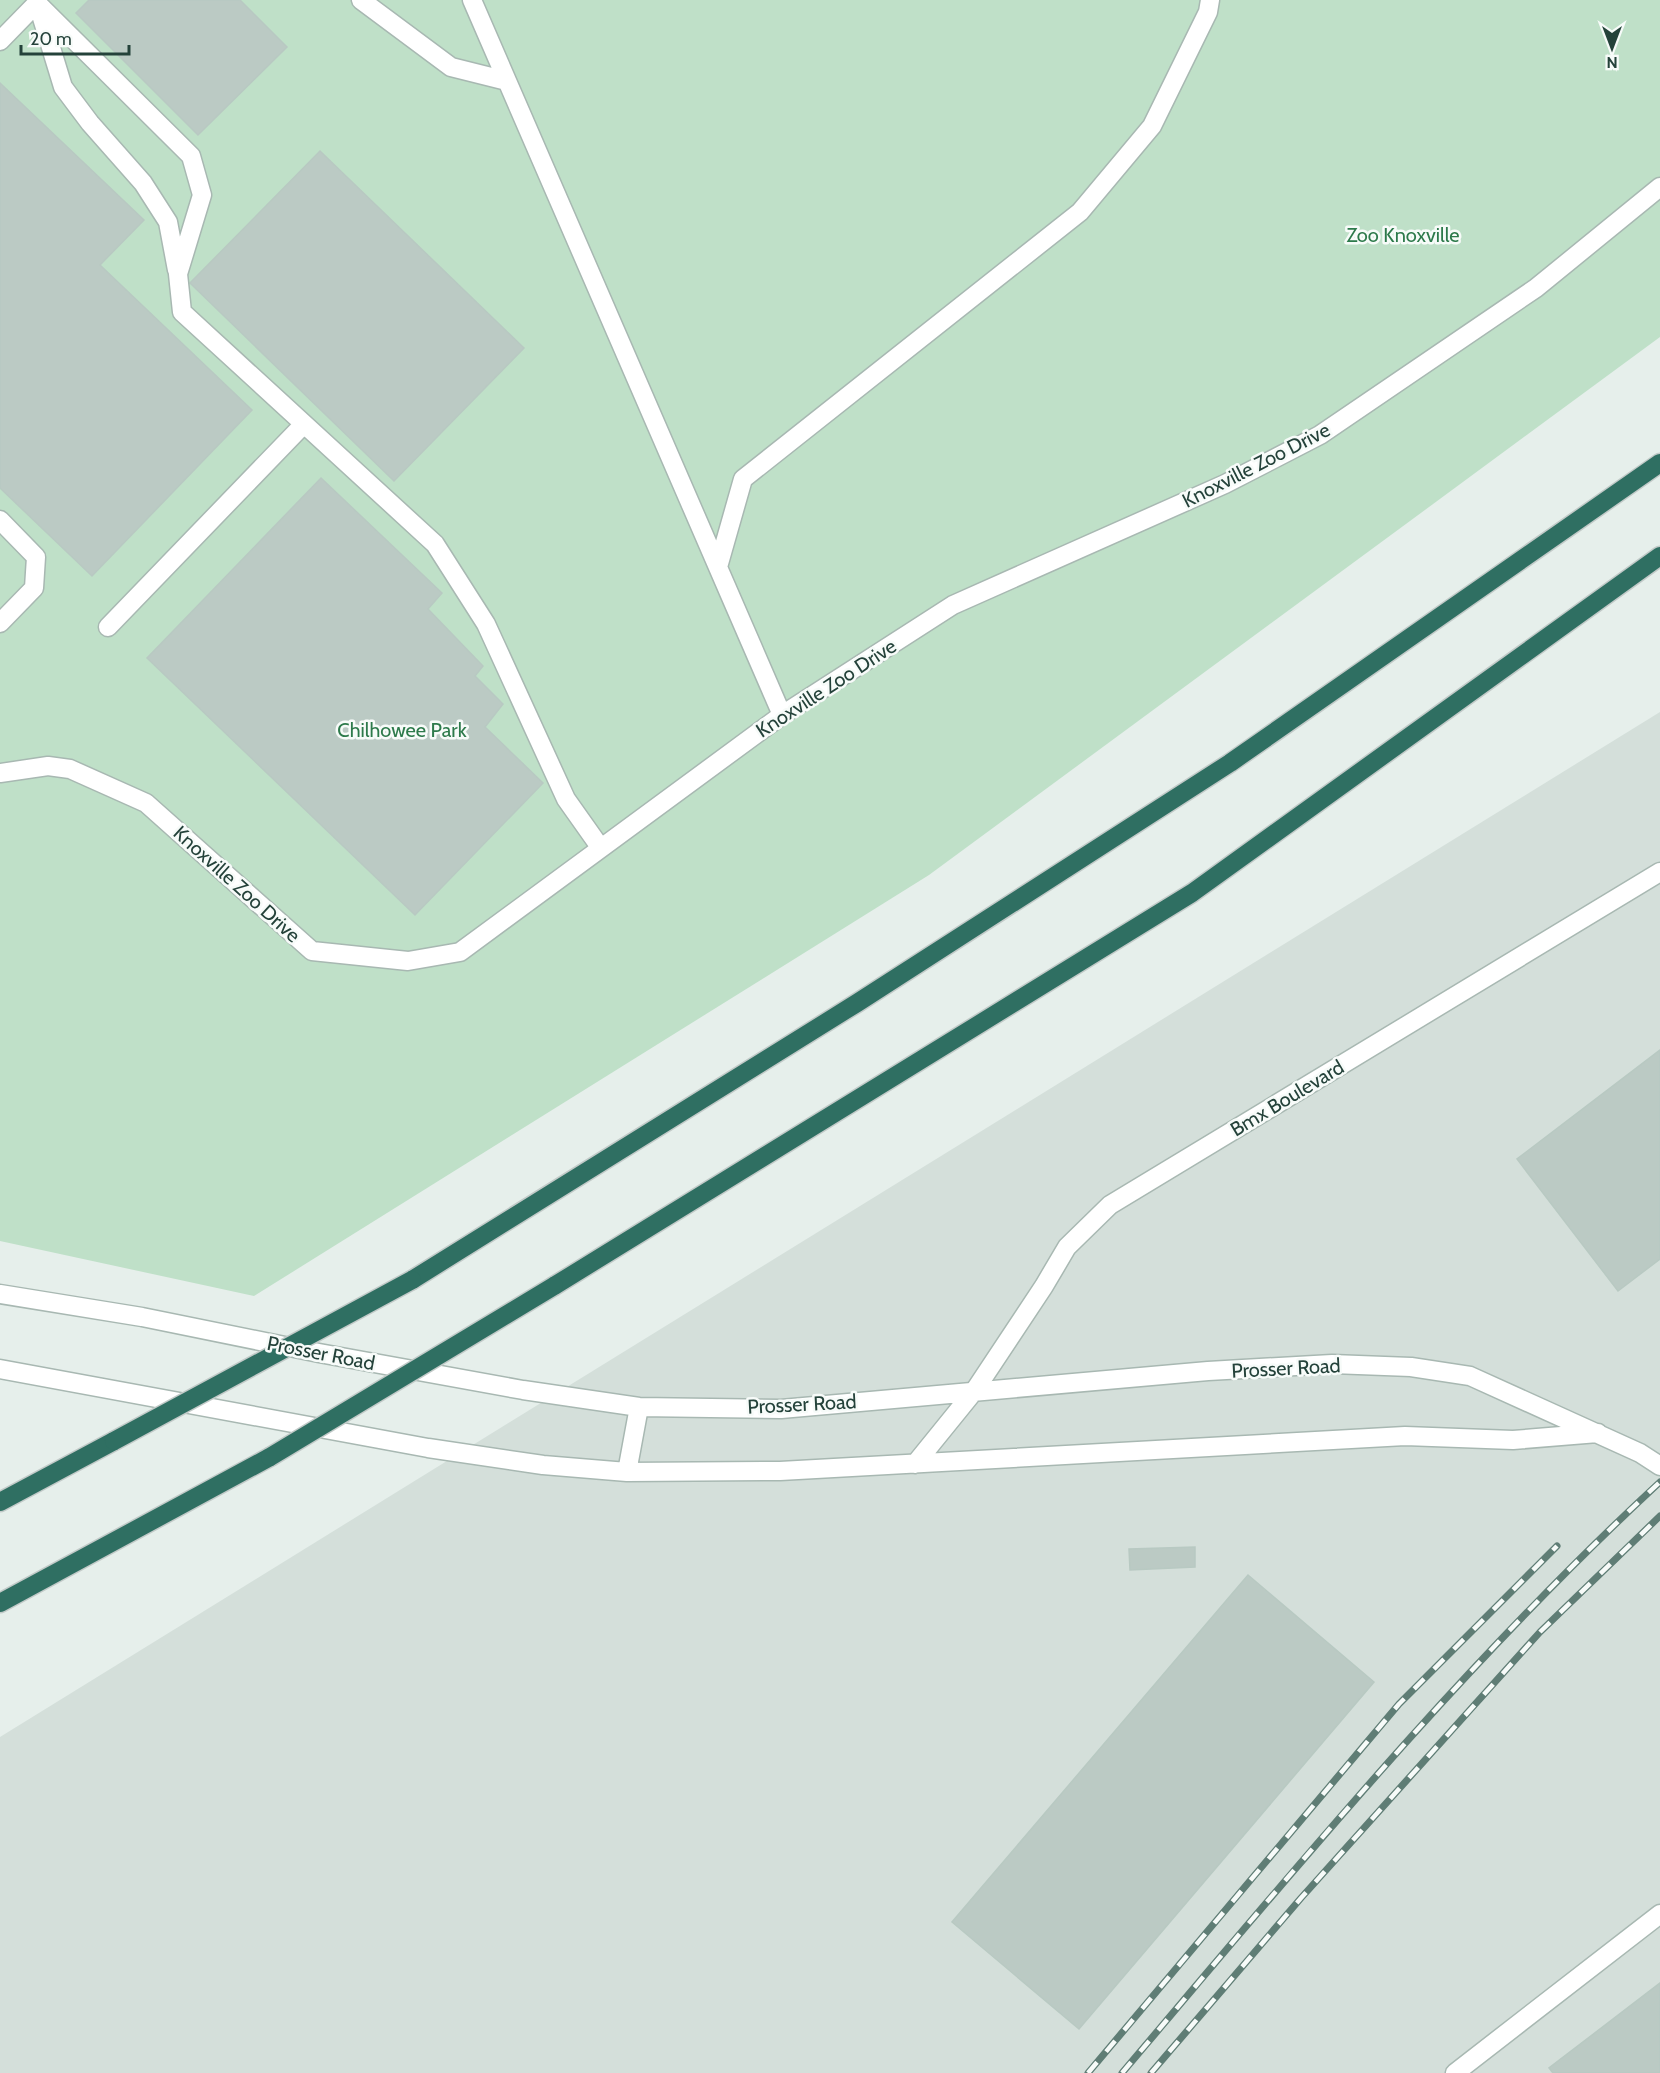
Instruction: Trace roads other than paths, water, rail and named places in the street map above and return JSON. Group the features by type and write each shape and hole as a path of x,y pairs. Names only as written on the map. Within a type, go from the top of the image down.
{"highway":[{"path":"0,1502 412,1280 857,1003 1220,770 1660,463"},
{"path":"0,1604 270,1457 554,1286 1192,893 1660,556"}],"street":[{"path":"361,0 451,67 507,81"},
{"path":"472,0 782,715"},
{"path":"718,567 742,479 1080,212 1152,126 1208,12 1210,0"},
{"path":"0,41 39,2"},
{"path":"39,2 191,156 202,195 178,274"},
{"path":"39,2 63,87 90,123 143,183 168,222 178,274 182,312 435,544 486,624 566,799 600,847"},
{"name":"Knoxville Zoo Drive","path":"0,773 48,766 70,769 146,803 312,951 408,961 460,952 782,715 953,605 1225,484 1320,435 1536,288 1660,187"},
{"path":"108,627 304,424"},
{"path":"0,520 36,556 34,588 0,623"},
{"name":"Bmx Boulevard","path":"915,1464 975,1390 1067,1247 1110,1205 1660,872"},
{"name":"Prosser Road","path":"0,1294 142,1317 319,1353 523,1390 639,1407 781,1409 975,1390 1310,1365 1412,1367 1470,1376 1600,1433 1660,1466"},
{"path":"0,1369 428,1448 543,1465 627,1472 780,1471 1394,1436 1513,1440 1600,1433"},
{"path":"627,1472 639,1407"},
{"path":"1455,2073 1660,1914"}],"railway":[{"path":"1122,2073 1317,1844 1449,1695 1588,1551 1660,1482"},
{"path":"1151,2073 1301,1898 1540,1632 1660,1516"},
{"path":"1088,2073 1399,1704 1557,1546"}],"park label":[{"name":"Zoo Knoxville","path":"1403,235"},
{"name":"Chilhowee Park","path":"402,730"}]}
